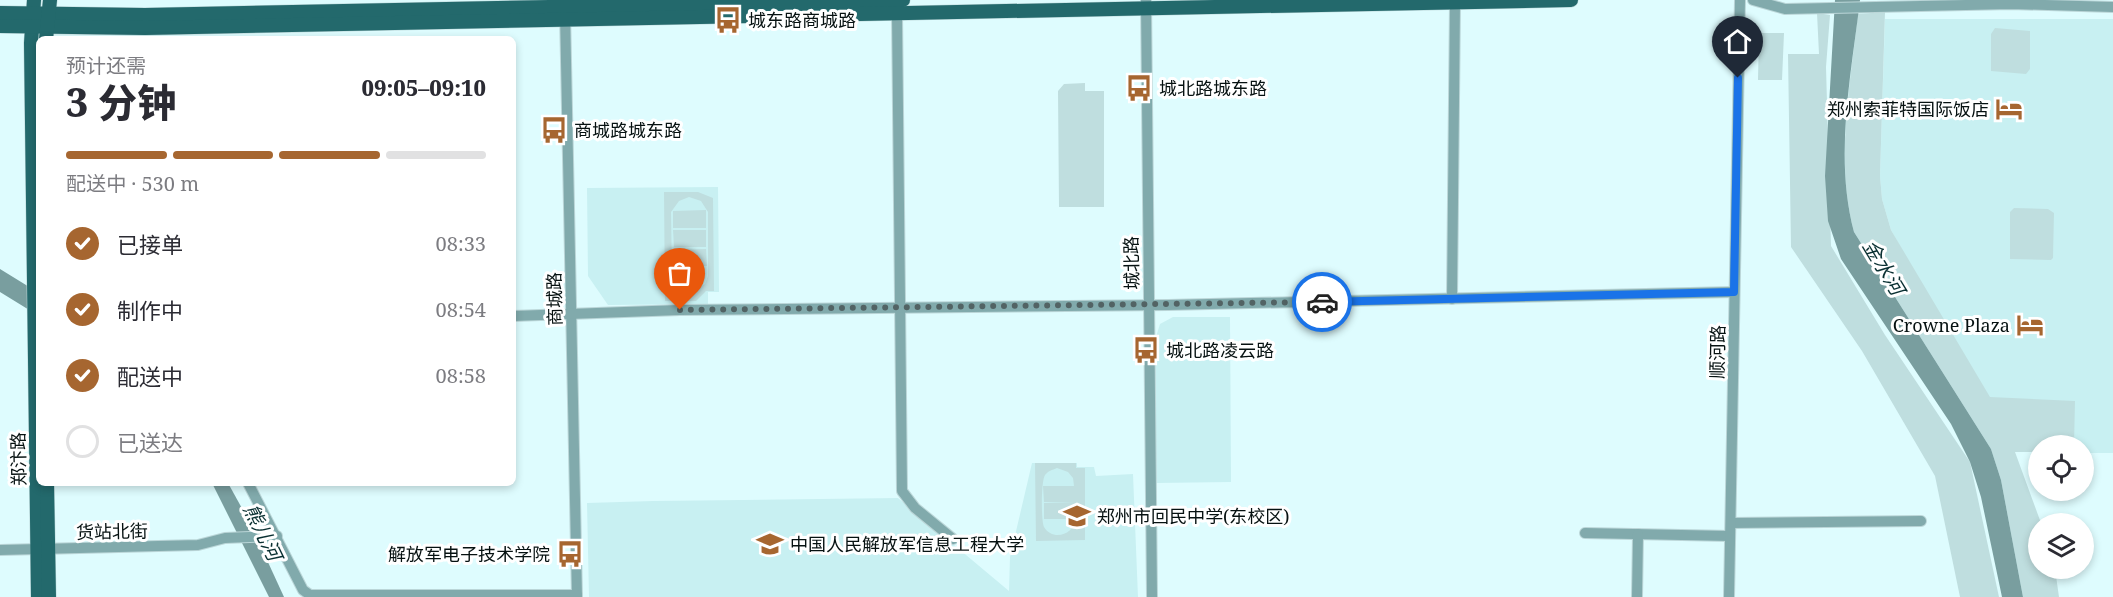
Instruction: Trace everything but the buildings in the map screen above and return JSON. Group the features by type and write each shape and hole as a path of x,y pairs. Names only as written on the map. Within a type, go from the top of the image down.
{"main road":[{"path":"0,26 49,6 145,15 565,9 903,0"},
{"path":"47,33 565,9 897,13 1145,4 1571,0"},
{"path":"47,33 49,6"},
{"path":"0,13 32,13"},
{"path":"32,13 47,33"},
{"name":"郑汴路","path":"32,13 36,371"},
{"name":"郑汴路","path":"41,486 48,597"},
{"name":"郑汴路","path":"38,597 47,486"}],"street":[{"name":"顺河路","path":"1730,597 1740,0"},
{"path":"1753,0 1785,9 2011,4 2113,7"},
{"path":"1452,299 1455,2"},
{"name":"城北路","path":"1145,4 1152,597"},
{"name":"商城路","path":"565,9 577,596"},
{"path":"897,13 902,491 915,508 953,539"},
{"path":"516,316 900,308 1148,306 1734,292"},
{"path":"250,486 303,590 310,595 577,596"},
{"path":"1731,523 1921,521"},
{"path":"1585,533 1730,536"},
{"path":"1637,597 1638,534"},
{"name":"货站北街","path":"0,550 198,545 225,538 277,536"}],"shaded area":[{"path":"1835,0 1860,0 1846,116 1845,146 1848,204 1854,232 1991,449 2001,480 2023,597 2002,597 1981,497 1970,462 1951,424 1841,259 1828,221 1825,176"},
{"path":"1885,19 2113,19 2113,453 2094,453 2094,435 2028,435 2028,452 2015,452 1891,230 1882,199 1880,176"},
{"path":"718,187 719,292 708,292 708,304 608,305 588,276 587,188"},
{"path":"0,269 36,291 36,314 0,292"},
{"path":"1173,317 1230,317 1231,482 1156,483 1155,340 1160,324"},
{"name":"中国人民解放军信息工程大学","path":"1032,463 1077,463 1077,467 1094,467 1096,476 1133,474 1138,597 589,597 587,503 653,501 898,498 1009,591 1010,557"},
{"path":"214,486 230,486 249,521 284,597 269,597"}],"green space":[{"path":"1885,12 1880,176 1882,199 1891,230 1990,397 2075,401 2074,435 2028,435 2028,452 2015,452 2028,488 2028,501 2033,501 2037,513 2028,513 2028,579 2056,579 2059,597 2023,597 2001,480 1991,449 1854,232 1845,178 1845,151 1848,96 1858,14"},
{"path":"1817,13 1830,15 1826,67 1831,246 1885,335 1970,462 1999,597 1960,597 1935,476 1862,351 1791,247 1788,54 1819,54"},
{"path":"1995,28 2030,31 2030,69 2026,74 1991,71 1991,34"},
{"path":"1759,33 1784,33 1782,80 1758,80"},
{"path":"1085,83 1085,91 1104,91 1104,207 1059,207 1058,91 1064,84"},
{"path":"664,192 698,192 713,198 714,291 706,291 696,301 665,301","holes":["689,197 701,201 708,212 708,276 705,284 693,291 680,288 672,276 671,212 679,201"]},
{"path":"2014,208 2048,209 2054,213 2053,258 2051,260 2010,259 2010,212"},
{"path":"706,210 706,228 673,228 673,211"},
{"path":"673,230 706,230 706,247 674,247"},
{"path":"706,249 707,266 674,266 674,250"},
{"path":"1035,463 1076,463 1076,468 1085,468 1085,540 1036,541","holes":["1057,468 1068,472 1073,478 1074,486 1043,486 1044,502 1075,502 1044,503 1044,519 1075,519 1068,532 1058,535 1048,532 1044,527 1042,501 1043,485 1047,472"]}],"way so far":[{"path":"680,310 1148,306 1322,302"}],"place":[{"name":"城东路商城路","path":"728,20"},
{"name":"城北路城东路","path":"1139,88"},
{"name":"郑州索菲特国际饭店","path":"2009,109"},
{"name":"商城路城东路","path":"554,130"},
{"name":"Crowne Plaza","path":"2030,325"},
{"name":"城北路凌云路","path":"1146,350"},
{"name":"郑州市回民中学(东校区)","path":"1077,516"},
{"name":"中国人民解放军信息工程大学","path":"770,544"},
{"name":"解放军电子技术学院","path":"570,554"}],"route":[{"path":"1322,302 1734,292 1738,78"}],"water label":[{"name":"金水河","path":"1884,267"},
{"name":"熊儿河","path":"263,532"}]}
